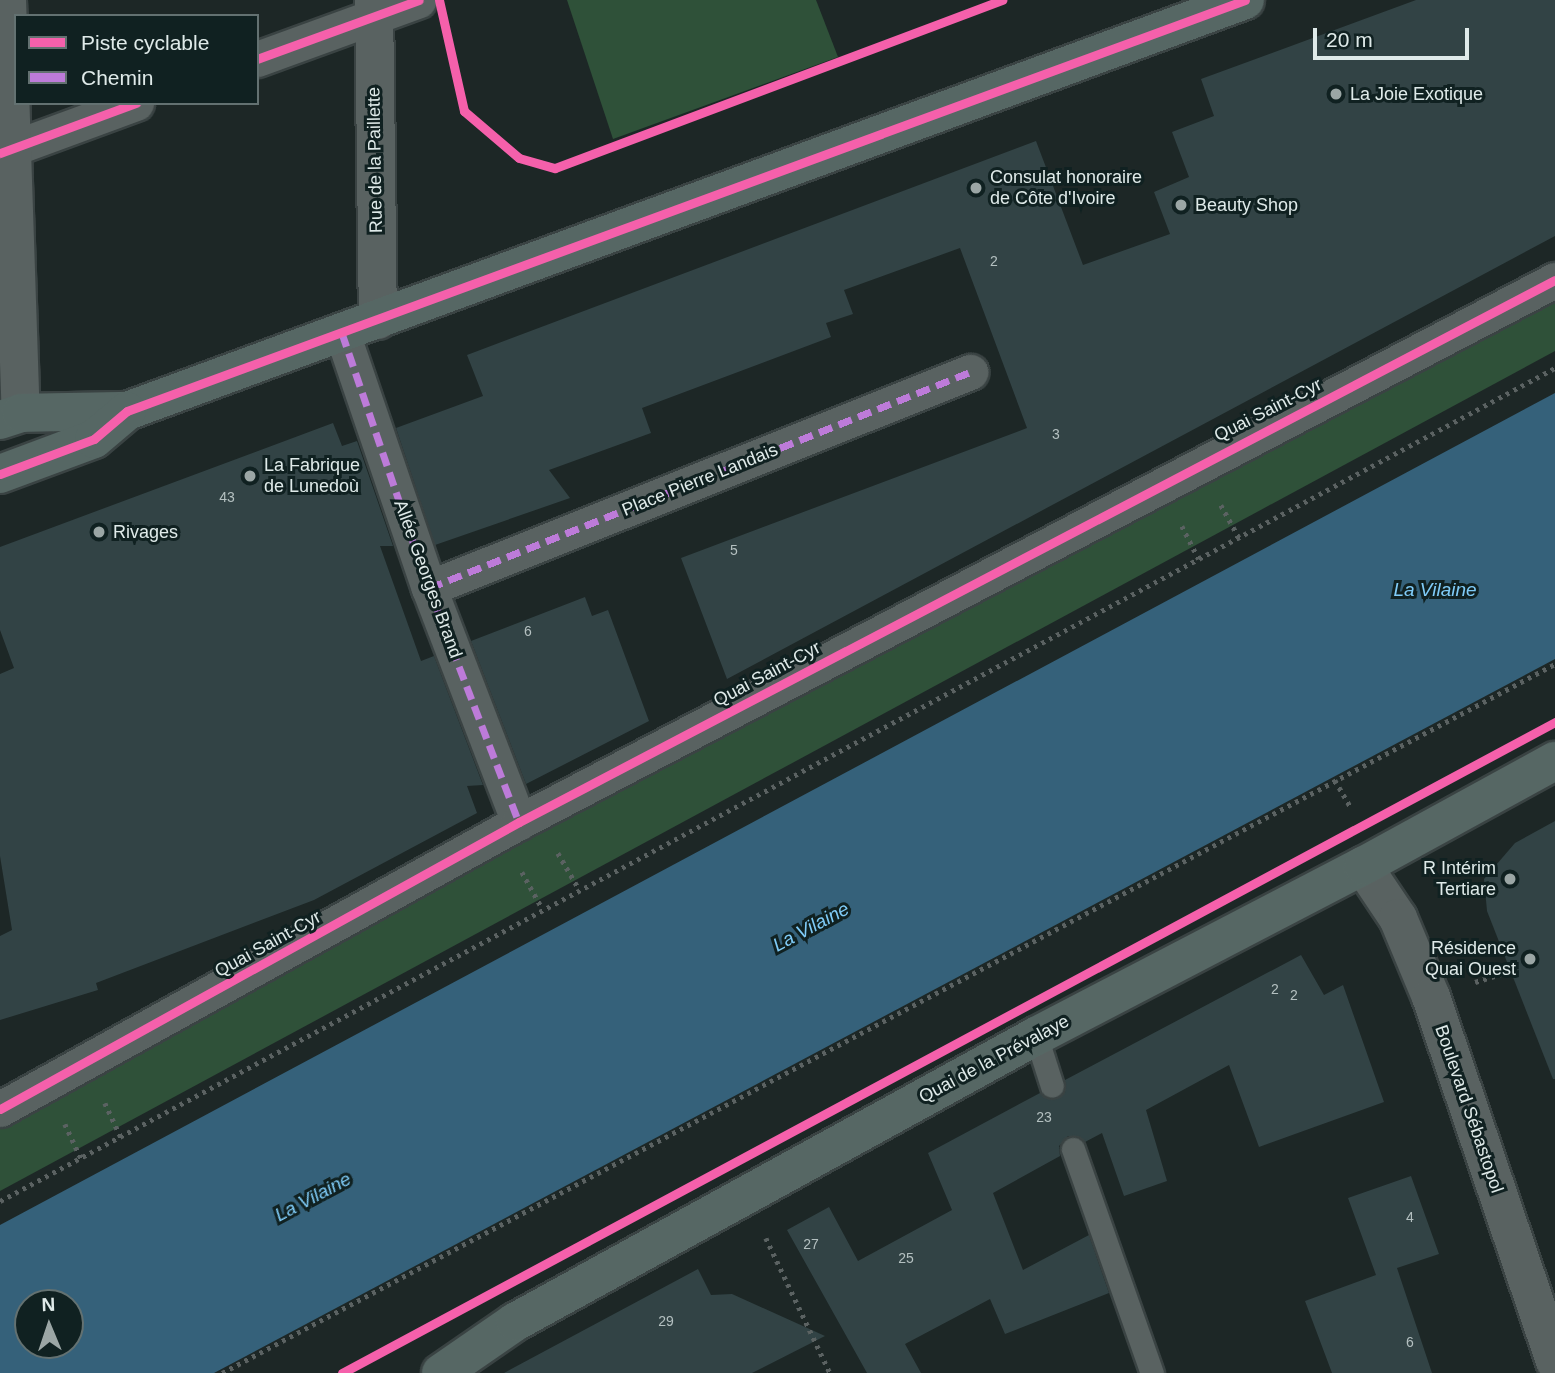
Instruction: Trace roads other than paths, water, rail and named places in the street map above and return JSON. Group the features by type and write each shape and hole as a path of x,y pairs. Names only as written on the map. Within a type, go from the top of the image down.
{"main road":[{"path":"11,416 127,411 1245,0"},
{"path":"0,474 94,439 127,411"},
{"name":"Quai de la Prévalaye","path":"442,1373 515,1322 1036,1036 1363,866 1555,761"}],"street":[{"path":"7,0 6,149 11,416"},
{"path":"259,58 374,9 419,0"},
{"name":"Rue de la Paillette","path":"374,9 378,320"},
{"path":"6,149 130,105"},
{"name":"Quai Saint-Cyr","path":"0,1109 519,822 1555,280"},
{"name":"Allée Georges Brand","path":"342,333 429,588 519,822"},
{"name":"Place Pierre Landais","path":"429,588 970,372"},
{"name":"Boulevard Sébastopol","path":"1363,866 1398,918 1431,997 1555,1361"}],"lane":[{"path":"1036,1036 1052,1086"},
{"path":"1073,1149 1152,1373"}],"water":[{"name":"La Vilaine","path":"1555,393 1555,659 214,1373 0,1373 0,1225"}],"place":[{"name":"La Joie Exotique","path":"1336,94"},
{"name":"Consulat honoraire de Côte d'Ivoire","path":"976,188"},
{"name":"Beauty Shop","path":"1181,205"},
{"name":"La Fabrique de Lunedoù","path":"250,476"},
{"name":"Rivages","path":"99,532"},
{"name":"R Intérim Tertiare","path":"1510,879"},
{"name":"Résidence Quai Ouest","path":"1530,959"}]}
